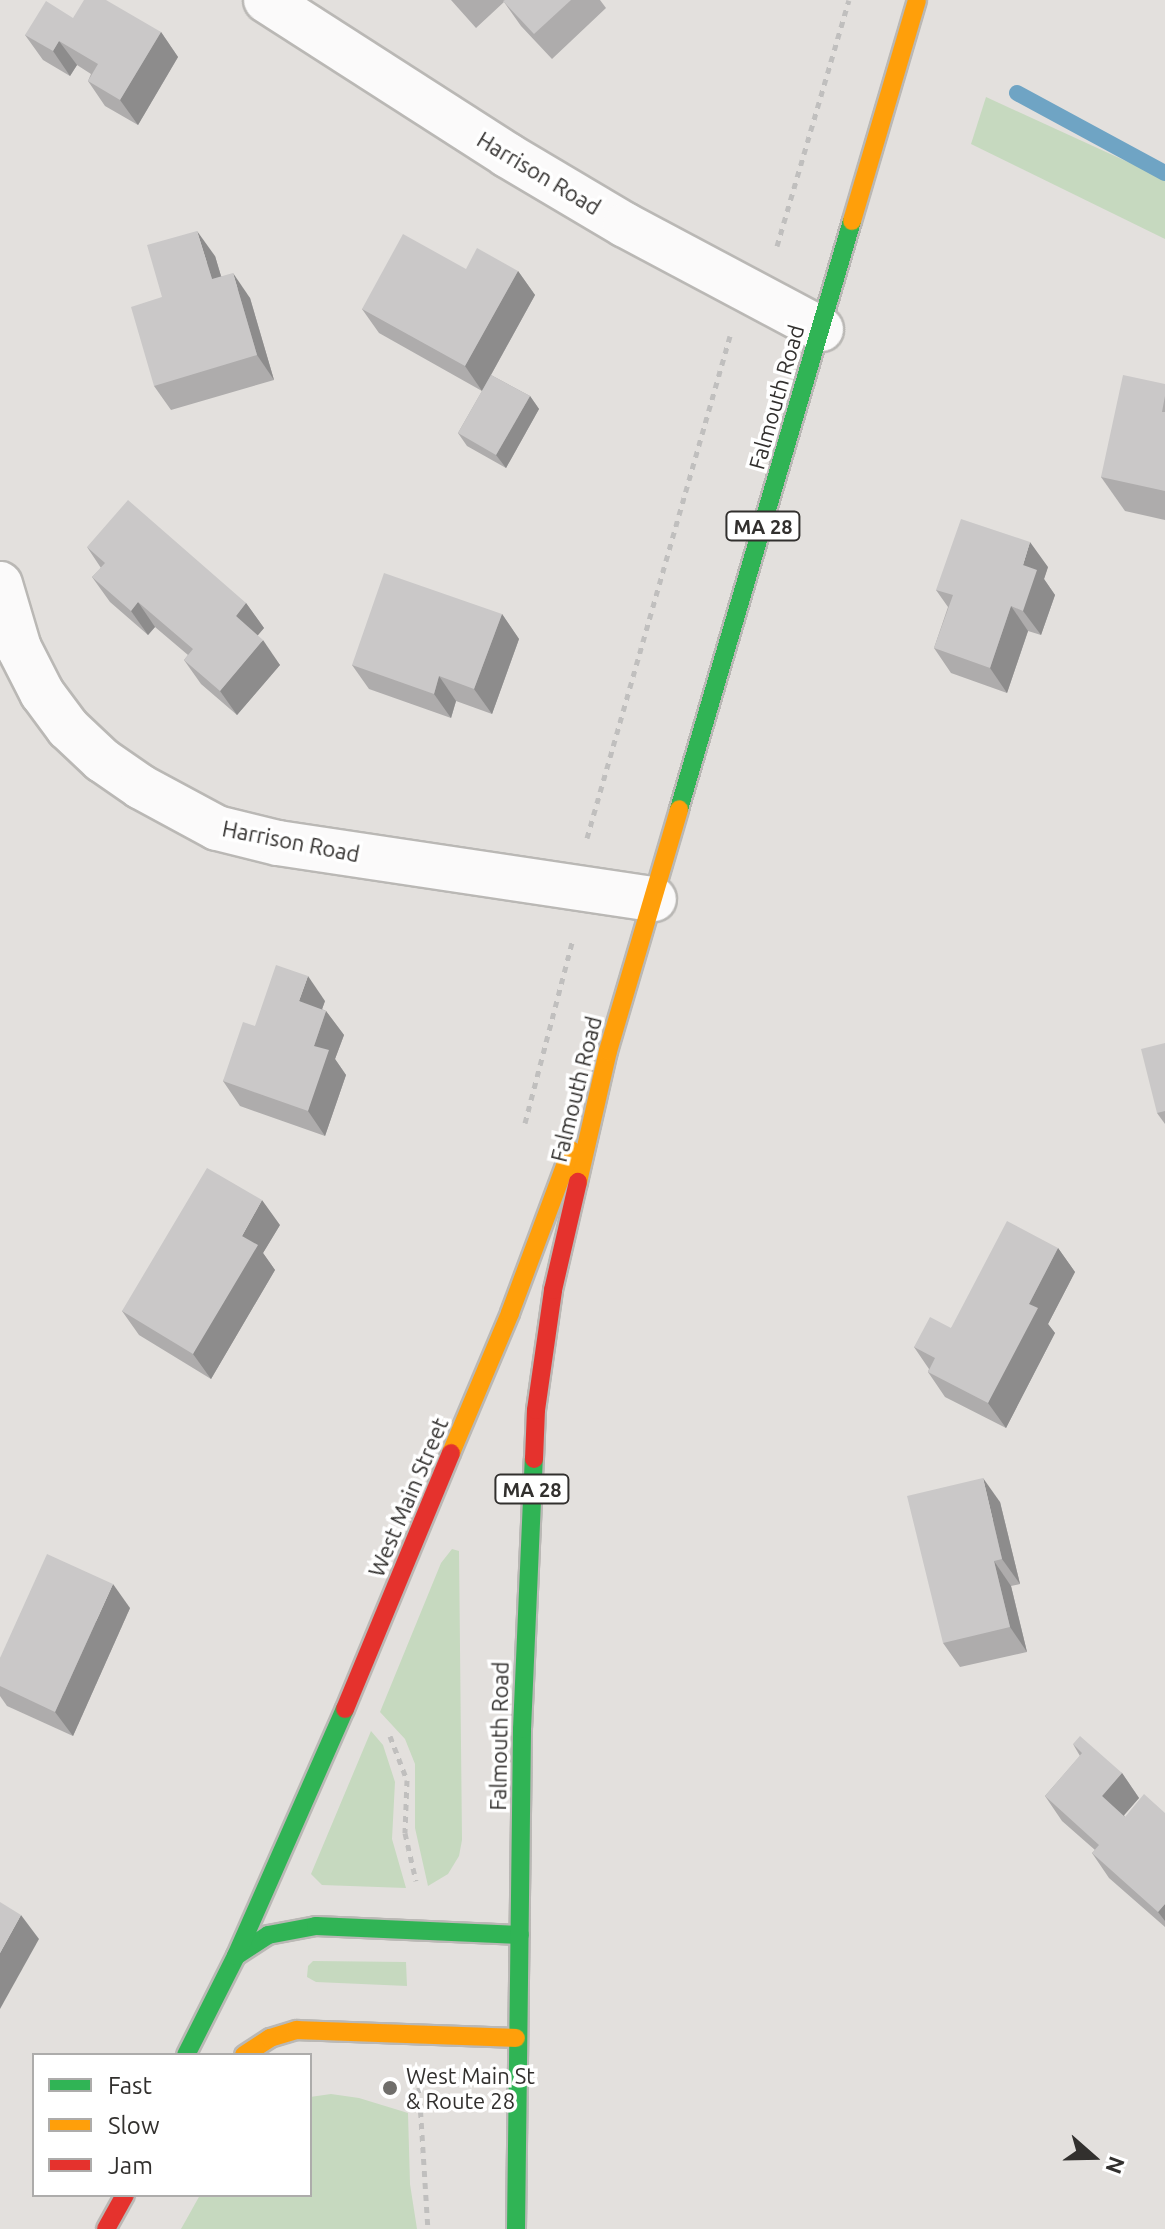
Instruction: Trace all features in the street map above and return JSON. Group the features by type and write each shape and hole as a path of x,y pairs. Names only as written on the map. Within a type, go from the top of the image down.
{"main road":[{"name":"Falmouth Road","path":"516,2229 522,1729 536,1410 553,1290 608,1051 917,0"},
{"name":"West Main Street","path":"187,2053 236,1956 349,1699 472,1405 608,1051"},
{"path":"236,1956 268,1935 316,1926 520,1935"},
{"path":"247,2053 270,2038 297,2030 516,2038"},
{"path":"106,2229 124,2197"}],"street":[{"name":"Harrison Road","path":"266,0 559,186 821,329"},
{"name":"Harrison Road","path":"0,584 19,648 42,693 68,728 102,760 141,787 217,828 278,843 654,899"}],"path":[{"path":"774,257 849,0"},
{"path":"588,830 733,324"},
{"path":"388,1734 407,1780 405,1833 418,1887"},
{"path":"419,2102 428,2229"}],"green space":[{"path":"986,97 1165,179 1165,239 971,144"},
{"path":"452,1549 459,1551 462,1840 459,1856 448,1874 428,1886 415,1828 415,1764 405,1739 380,1712 441,1563"},
{"path":"371,1731 383,1745 395,1782 392,1839 406,1888 322,1885 311,1874"},
{"path":"313,1961 406,1962 407,1986 316,1982 307,1977 308,1966"},
{"path":"331,2094 359,2098 408,2113 410,2184 417,2229 181,2229 199,2197 312,2197 312,2097"}],"building":[{"path":"84,0 106,0 161,32 120,100 88,81 98,64 59,41 53,51 25,35 46,1 73,18"},
{"path":"505,0 571,0 534,34"},
{"path":"197,231 212,279 233,273 257,355 154,386 131,307 162,297 147,245"},
{"path":"403,234 466,269 477,248 518,271 465,366 362,309"},
{"path":"491,375 530,396 496,455 458,433"},
{"path":"1123,375 1165,384 1162,412 1165,412 1165,491 1101,477"},
{"path":"128,500 246,603 236,616 263,640 220,691 184,660 193,649 138,602 131,611 92,577 105,563 87,547"},
{"path":"961,519 1030,542 1023,565 1037,570 1023,611 1011,606 990,668 934,648 953,595 936,590"},
{"path":"384,573 502,614 474,689 439,676 434,694 352,665"},
{"path":"276,965 308,976 299,1001 326,1011 314,1046 329,1050 308,1111 223,1081 243,1022 255,1026"},
{"path":"1165,1043 1165,1111 1157,1113 1141,1049"},
{"path":"207,1168 262,1200 242,1236 258,1245 193,1354 122,1311"},
{"path":"1007,1221 1058,1248 1029,1304 1038,1308 988,1403 928,1372 935,1358 914,1347 930,1317 951,1328"},
{"path":"983,1478 1002,1559 994,1561 1010,1627 943,1643 907,1496"},
{"path":"47,1554 113,1584 55,1712 0,1686 0,1658"},
{"path":"1080,1736 1122,1773 1102,1796 1125,1817 1144,1794 1165,1813 1165,1904 1158,1912 1092,1853 1099,1845 1045,1796 1082,1753 1073,1744"},
{"path":"0,1902 21,1915 0,1953"}],"waterway":[{"path":"1017,93 1165,173"}],"traffic: fast":[{"path":"679,809 852,221"},
{"path":"516,2229 522,1729 534,1459"},
{"path":"187,2053 236,1956 345,1709"},
{"path":"236,1956 268,1935 316,1926 520,1935"}],"traffic: slow":[{"path":"852,221 917,0"},
{"path":"578,1182 608,1051 679,809"},
{"path":"451,1453 510,1313 571,1150"},
{"path":"247,2053 270,2038 297,2030 516,2038"}],"traffic: jam":[{"path":"534,1459 536,1410 553,1290 578,1182"},
{"path":"345,1709 451,1453"},
{"path":"106,2229 124,2197"}],"place":[{"name":"West Main St & Route 28","path":"390,2088"}]}
